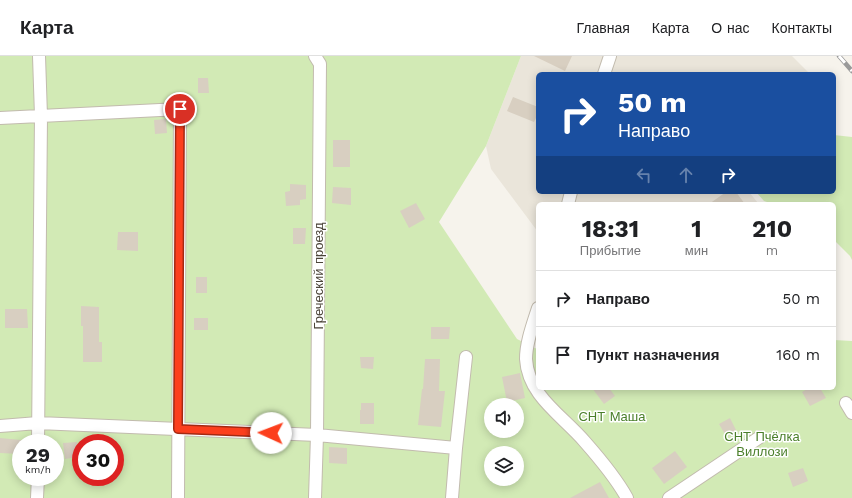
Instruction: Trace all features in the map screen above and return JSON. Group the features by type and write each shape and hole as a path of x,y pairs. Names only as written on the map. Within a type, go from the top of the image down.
{"street":[{"path":"38,434 41,116 39,56"},
{"name":"Греческий проезд","path":"315,56 320,64 317,435 315,498"},
{"path":"605,72 610,56"},
{"path":"0,118 180,109 178,498"},
{"path":"536,315 528,342 526,358 529,376 536,389"},
{"path":"452,498 466,357"},
{"path":"537,390 540,396 585,441 620,486 627,498"},
{"path":"0,426 38,423 317,435 456,448"},
{"path":"669,498 760,437"},
{"path":"37,498 38,486"}],"shaded area":[{"path":"521,56 792,56 808,72 536,72 536,194 751,194 757,202 536,202 536,229 491,169 486,146"}],"green space":[{"path":"0,56 521,56 486,146 439,222 517,339 536,348 536,390 836,390 836,340 852,341 852,498 0,498"},
{"path":"836,135 852,137 852,260 836,242 836,202 764,201 758,194 836,194"}],"building":[{"path":"534,56 572,56 565,71"},
{"path":"198,78 208,78 209,93 198,93"},
{"path":"513,97 536,106 536,118 534,122 507,111"},
{"path":"166,119 167,133 155,134 154,120"},
{"path":"333,140 350,140 350,167 333,167"},
{"path":"290,184 306,185 306,199 300,200 300,205 286,206 285,192 290,191"},
{"path":"333,187 351,188 351,205 332,203"},
{"path":"723,194 738,194 744,202 712,202"},
{"path":"416,203 425,219 409,228 400,211"},
{"path":"293,228 306,228 305,244 293,244"},
{"path":"118,232 138,232 138,251 117,250"},
{"path":"196,277 207,277 207,293 196,293"},
{"path":"81,306 99,307 99,342 102,342 102,362 83,362 83,326 81,326"},
{"path":"5,309 27,309 28,328 5,328"},
{"path":"194,318 208,318 208,330 194,330"},
{"path":"431,327 450,327 449,339 431,339"},
{"path":"360,357 374,357 373,369 361,368"},
{"path":"425,359 440,359 439,391 445,391 441,427 418,425"},
{"path":"520,373 525,398 506,398 502,377"},
{"path":"594,390 610,390 615,396 604,404"},
{"path":"806,390 821,390 826,398 810,406 802,392"},
{"path":"361,403 374,403 374,424 360,424"},
{"path":"730,418 736,430 726,436 719,424"},
{"path":"0,438 12,439 12,454 0,453"},
{"path":"72,442 72,458 65,459 64,443"},
{"path":"329,447 347,448 347,464 329,463"},
{"path":"675,451 687,467 664,484 652,468"},
{"path":"803,468 808,481 793,487 788,473"},
{"path":"600,482 609,498 570,498"}],"railway":[{"path":"839,56 852,71"}],"route":[{"path":"180,109 178,429 271,433"}],"park label":[{"name":"СНТ Маша","path":"612,416"},
{"name":"СНТ Пчёлка Виллози","path":"762,444"}]}
